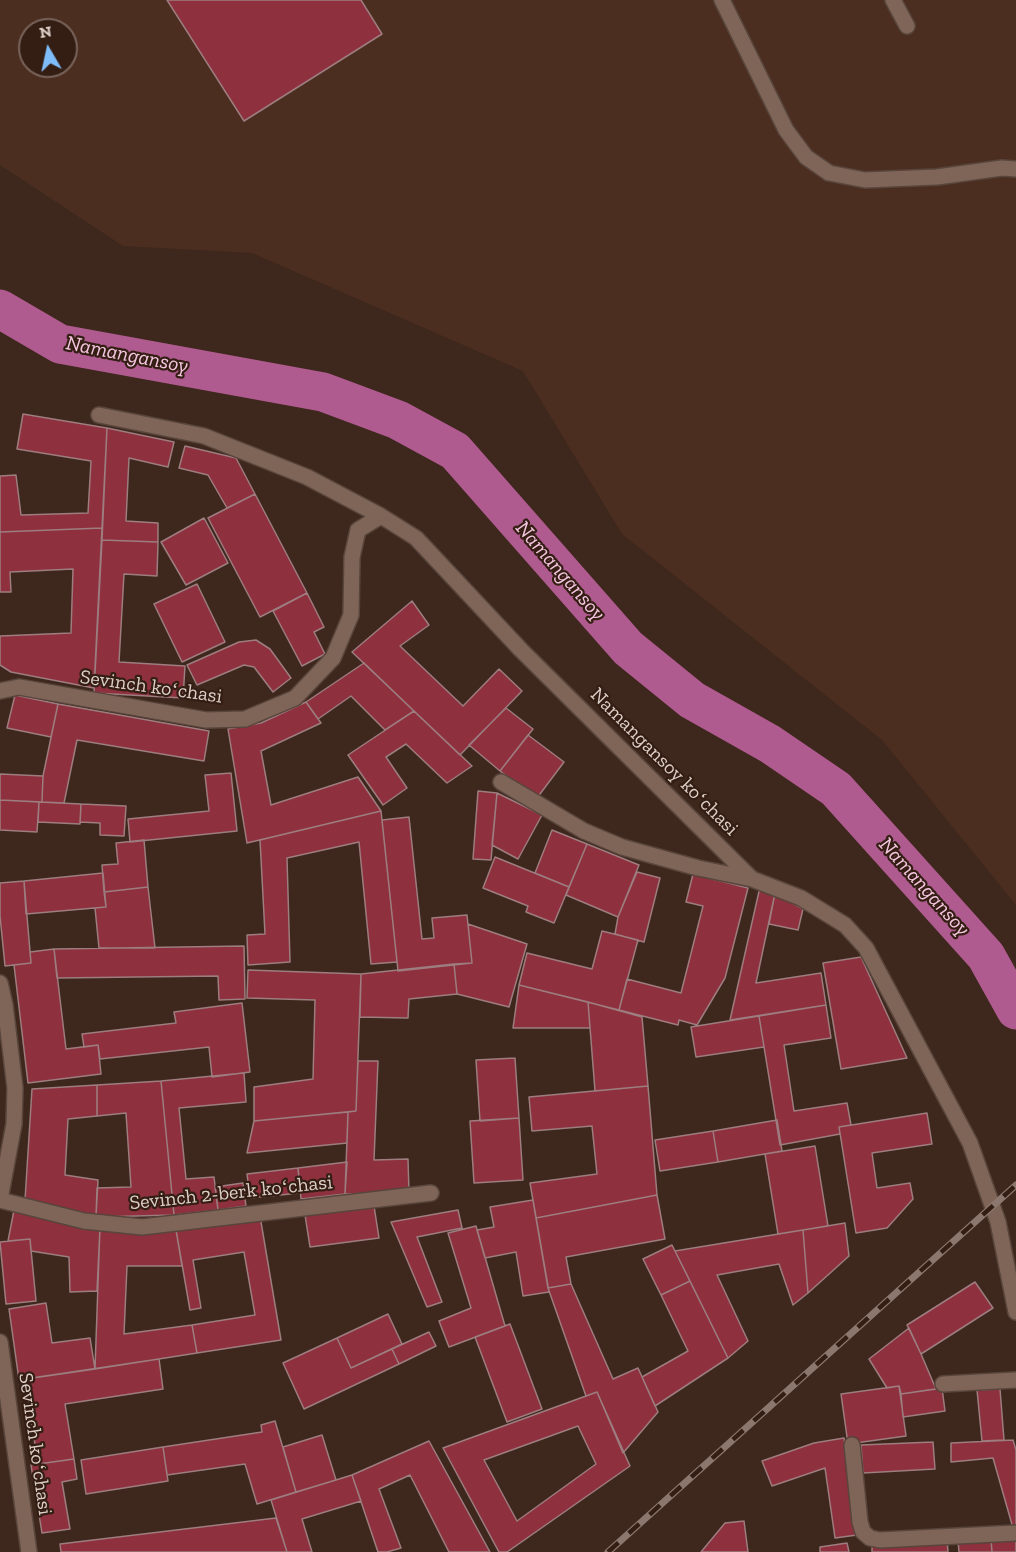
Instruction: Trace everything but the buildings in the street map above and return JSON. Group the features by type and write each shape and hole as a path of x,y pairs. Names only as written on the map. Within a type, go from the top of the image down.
{"street":[{"path":"722,0 786,129 806,157 829,173 865,180 937,177 1002,168 1016,169"},
{"path":"893,0 907,26"},
{"name":"Namangansoy koʻchasi","path":"99,415 204,436 307,477 381,516 416,538 521,650 752,879 801,898 845,925 866,948 970,1143 998,1222 1016,1312"},
{"name":"Sevinch koʻchasi","path":"0,691 19,687 206,720 245,719 295,698 333,658 351,615 352,557 358,530 381,516"},
{"path":"501,782 584,831 622,847 698,868 752,879"},
{"path":"0,983 5,1005 15,1088 14,1124 0,1200"},
{"name":"Sevinch 2-berk koʻchasi","path":"0,1200 84,1221 142,1227 431,1193"},
{"name":"Sevinch koʻchasi","path":"0,1342 29,1552"},
{"path":"943,1384 1016,1380"},
{"path":"852,1445 860,1522 864,1532 870,1538 880,1540 1016,1533"}],"shaded area":[{"path":"0,0 1016,0 1016,905 882,740 622,534 523,371 252,253 123,246 0,165"}],"waterway":[{"name":"Namangansoy","path":"0,309 60,344 323,392 398,420 455,451 628,648 692,700 770,744 836,789 986,956 1016,1010"}],"railway":[{"path":"608,1552 1016,1185"}]}
